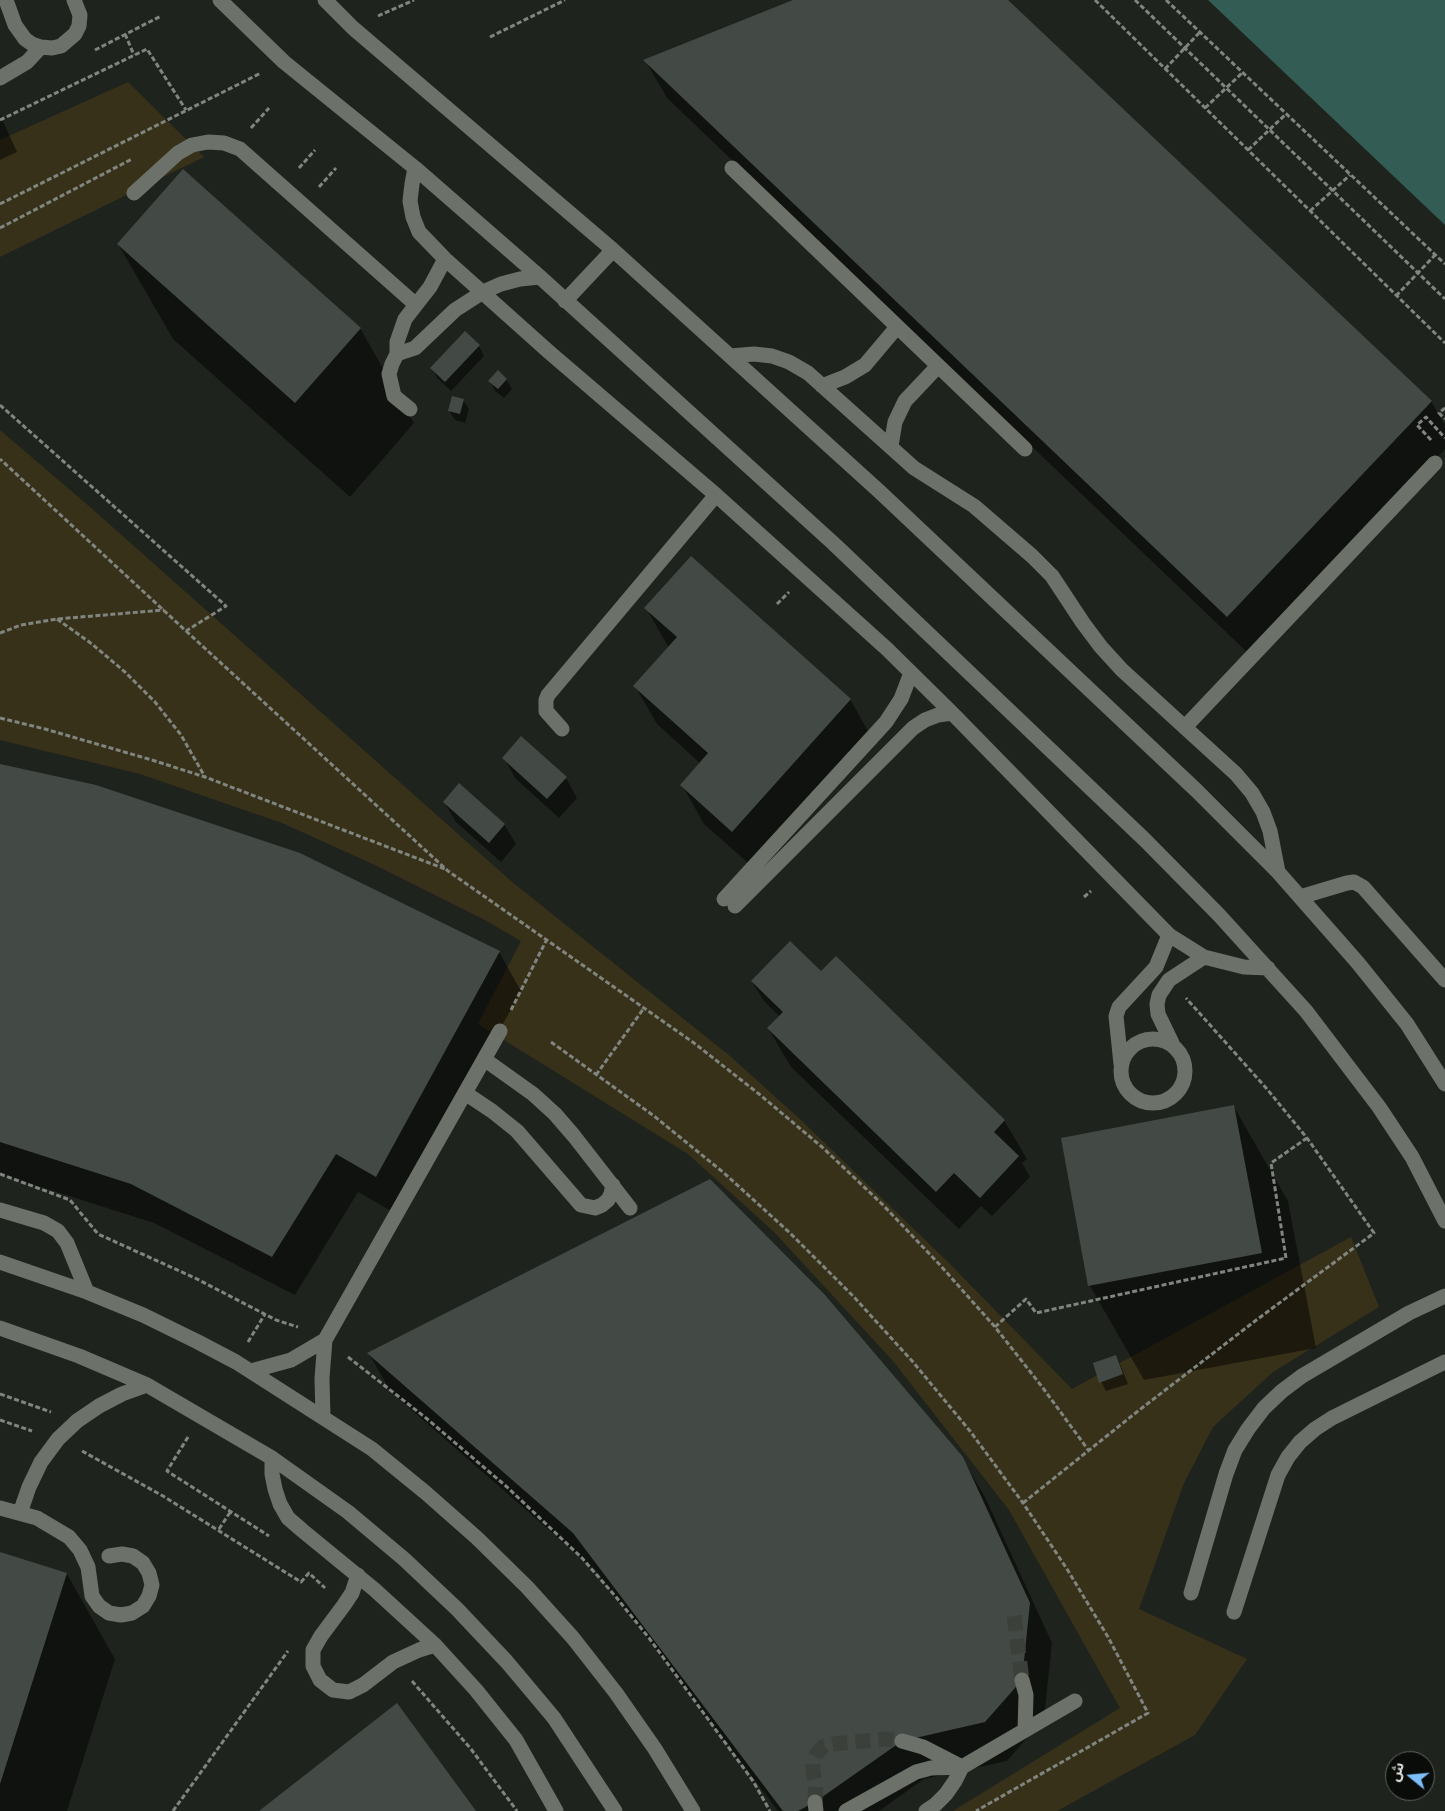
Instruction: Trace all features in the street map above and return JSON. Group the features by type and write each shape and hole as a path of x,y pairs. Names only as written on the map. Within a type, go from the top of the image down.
{"street":[{"path":"6,0 19,32 32,44 52,48 61,46 75,34 79,26 80,15 74,0"},
{"path":"220,0 284,62 415,168 540,277 840,550 1145,840 1268,968 1306,1011 1379,1107 1412,1156 1445,1221"},
{"path":"325,0 354,28 613,250 730,356 880,492 1190,784 1278,872 1358,962 1407,1024 1445,1084"},
{"path":"0,78 27,62 41,47"},
{"path":"134,193 178,153 192,145 208,142 224,143 240,149 415,304"},
{"path":"415,168 410,201 413,217 419,232 445,259 549,352 716,495 887,649 1169,935 1204,957 1244,967 1268,968"},
{"path":"732,168 1025,450"},
{"path":"565,301 613,250"},
{"path":"410,409 394,396 389,374 397,354 400,330 415,304 430,287 445,259"},
{"path":"397,354 415,348 455,310 483,292 501,284 520,279 540,277"},
{"path":"822,386 845,377 865,365 898,327"},
{"path":"730,356 754,354 772,356 790,362 808,373 914,468 974,506 1032,556 1052,576 1101,647 1122,670 1236,774 1252,793 1263,812 1270,831 1278,872"},
{"path":"891,446 895,422 905,401 938,366"},
{"path":"1185,727 1435,463"},
{"path":"562,729 546,711 548,695 716,495"},
{"path":"911,673 901,699 886,722 730,903 913,728 931,718 952,713"},
{"path":"1300,898 1347,883 1354,882 1363,887 1445,980"},
{"path":"1169,935 1156,967 1119,1007 1116,1016 1121,1077 1125,1089 1134,1098 1146,1103 1159,1103 1171,1098 1180,1089 1185,1077 1185,1065 1158,1014 1157,1004 1159,995 1169,980 1204,957"},
{"path":"1144,982 1159,995"},
{"path":"324,1417 322,1378 325,1340 500,1031"},
{"path":"1121,1064 1126,1052 1135,1043 1147,1038 1160,1038 1172,1043"},
{"path":"484,1059 533,1094 554,1114 630,1208"},
{"path":"465,1093 492,1111 517,1132 581,1205 595,1208 602,1205 608,1200 613,1185"},
{"path":"0,1210 44,1223 58,1231 67,1243 86,1292"},
{"path":"0,1262 86,1292 143,1316 236,1362 324,1417 372,1450 426,1493 477,1538 527,1587 573,1638 616,1693 655,1749 693,1811"},
{"path":"1191,1593 1226,1474 1236,1450 1248,1429 1264,1408 1302,1376 1410,1313 1445,1296"},
{"path":"0,1328 79,1356 148,1384 272,1458 348,1512 404,1559 457,1609 507,1662 554,1718 615,1811"},
{"path":"251,1371 291,1360 325,1340"},
{"path":"1234,1612 1278,1474 1300,1442 1332,1418 1445,1362"},
{"path":"20,1513 29,1487 41,1462 58,1439 77,1421 99,1406 122,1394 148,1384"},
{"path":"272,1458 272,1474 275,1489 280,1504 288,1518 358,1575 435,1645 476,1690 516,1740 556,1811"},
{"path":"0,1508 38,1518 69,1537 80,1550 88,1567 92,1596 99,1606 109,1613 121,1615 132,1613 143,1606 149,1596 152,1585 150,1572 143,1563 133,1556 122,1554 110,1556"},
{"path":"358,1575 352,1593 313,1650 313,1666 320,1680 333,1690 349,1692 363,1685 393,1662 435,1645"},
{"path":"1022,1680 1026,1695 1025,1730"},
{"path":"846,1811 916,1772 931,1768 962,1767 1075,1701"},
{"path":"902,1741 943,1756 962,1767"},
{"path":"926,1811 946,1794 962,1767"}],"path":[{"path":"354,28 414,0"},
{"path":"490,37 564,0"},
{"path":"1095,0 1445,343"},
{"path":"1135,0 1445,299"},
{"path":"1166,0 1445,264"},
{"path":"1165,69 1200,32"},
{"path":"125,34 134,56"},
{"path":"0,120 147,49 186,110"},
{"path":"0,204 284,62"},
{"path":"1205,108 1242,73"},
{"path":"247,132 269,108"},
{"path":"1248,150 1286,114"},
{"path":"295,173 315,150"},
{"path":"0,228 138,156"},
{"path":"316,191 336,168"},
{"path":"1310,212 1350,175"},
{"path":"1396,296 1435,255"},
{"path":"0,406 226,606 186,631"},
{"path":"1445,408 1439,413 1445,419"},
{"path":"1435,463 1443,454 1417,425 1426,417 1445,438"},
{"path":"0,459 448,871 694,1042 822,1147 883,1205 995,1327 1044,1388 1089,1451"},
{"path":"0,633 21,626 57,619 164,610"},
{"path":"57,619 92,644 155,702 181,735 204,777"},
{"path":"0,718 152,760 204,777 448,871"},
{"path":"500,1031 547,940"},
{"path":"1023,1503 1255,1321 1374,1233 1307,1138 1220,1035 1169,980"},
{"path":"596,1074 644,1008"},
{"path":"551,1042 654,1116 724,1173 790,1233 853,1296 913,1362 970,1431 1023,1503 1103,1628 1148,1713 976,1811"},
{"path":"995,1327 1026,1299 1036,1312 1286,1258 1271,1163 1307,1138"},
{"path":"0,1174 70,1200 98,1234 195,1278 264,1314 325,1340 448,1436 508,1487 582,1558 616,1597 649,1638 753,1781 770,1811"},
{"path":"236,1362 264,1314"},
{"path":"0,1394 77,1421"},
{"path":"201,1415 167,1471 272,1538"},
{"path":"0,1420 58,1439 94,1457 219,1529 301,1582 311,1569"},
{"path":"219,1529 230,1511"},
{"path":"309,1573 344,1605"},
{"path":"173,1811 290,1650"},
{"path":"406,1656 415,1668 409,1677 471,1750 516,1811"}],"shaded area":[{"path":"128,82 204,157 0,257 0,140"},
{"path":"0,430 90,507 511,881 730,1056 803,1122 949,1263 1072,1389 1351,1237 1379,1307 1273,1372 1213,1427 1184,1483 1139,1609 1247,1659 1195,1735 1057,1811 953,1811 1120,1708 1009,1510 893,1361 774,1232 688,1154 478,1024 521,941 483,919 375,865 282,823 140,774 0,740"}],"water":[{"path":"1208,0 1445,0 1445,225"}],"building":[{"path":"793,0 1008,0 1432,401 1227,617 643,60"},
{"path":"183,169 361,328 295,403 117,244"},
{"path":"465,331 480,345 445,382 430,368"},
{"path":"498,370 507,379 498,389 488,381"},
{"path":"452,396 464,399 460,414 448,411"},
{"path":"691,556 851,699 732,832 680,785 708,753 633,686 677,637 644,608"},
{"path":"521,736 567,777 547,799 502,758"},
{"path":"0,764 96,785 300,853 500,951 376,1177 336,1154 272,1257 131,1184 0,1142"},
{"path":"459,783 505,824 489,843 443,802"},
{"path":"790,941 821,971 836,956 1005,1120 994,1132 1019,1156 980,1198 954,1173 936,1192 767,1028 783,1012 751,981"},
{"path":"1234,1105 1262,1253 1088,1286 1061,1138"},
{"path":"710,1179 825,1295 963,1457 1030,1603 1022,1680 985,1722 902,1741 815,1802 798,1811 783,1811 573,1533 367,1353"},
{"path":"1116,1355 1123,1374 1099,1383 1093,1363"},
{"path":"0,1552 67,1573 0,1784"},
{"path":"397,1703 476,1811 259,1811"}],"tunnel":[{"path":"1014,1616 1022,1680"},
{"path":"815,1802 816,1785 813,1761 817,1753 824,1746 886,1739 902,1741"}]}
